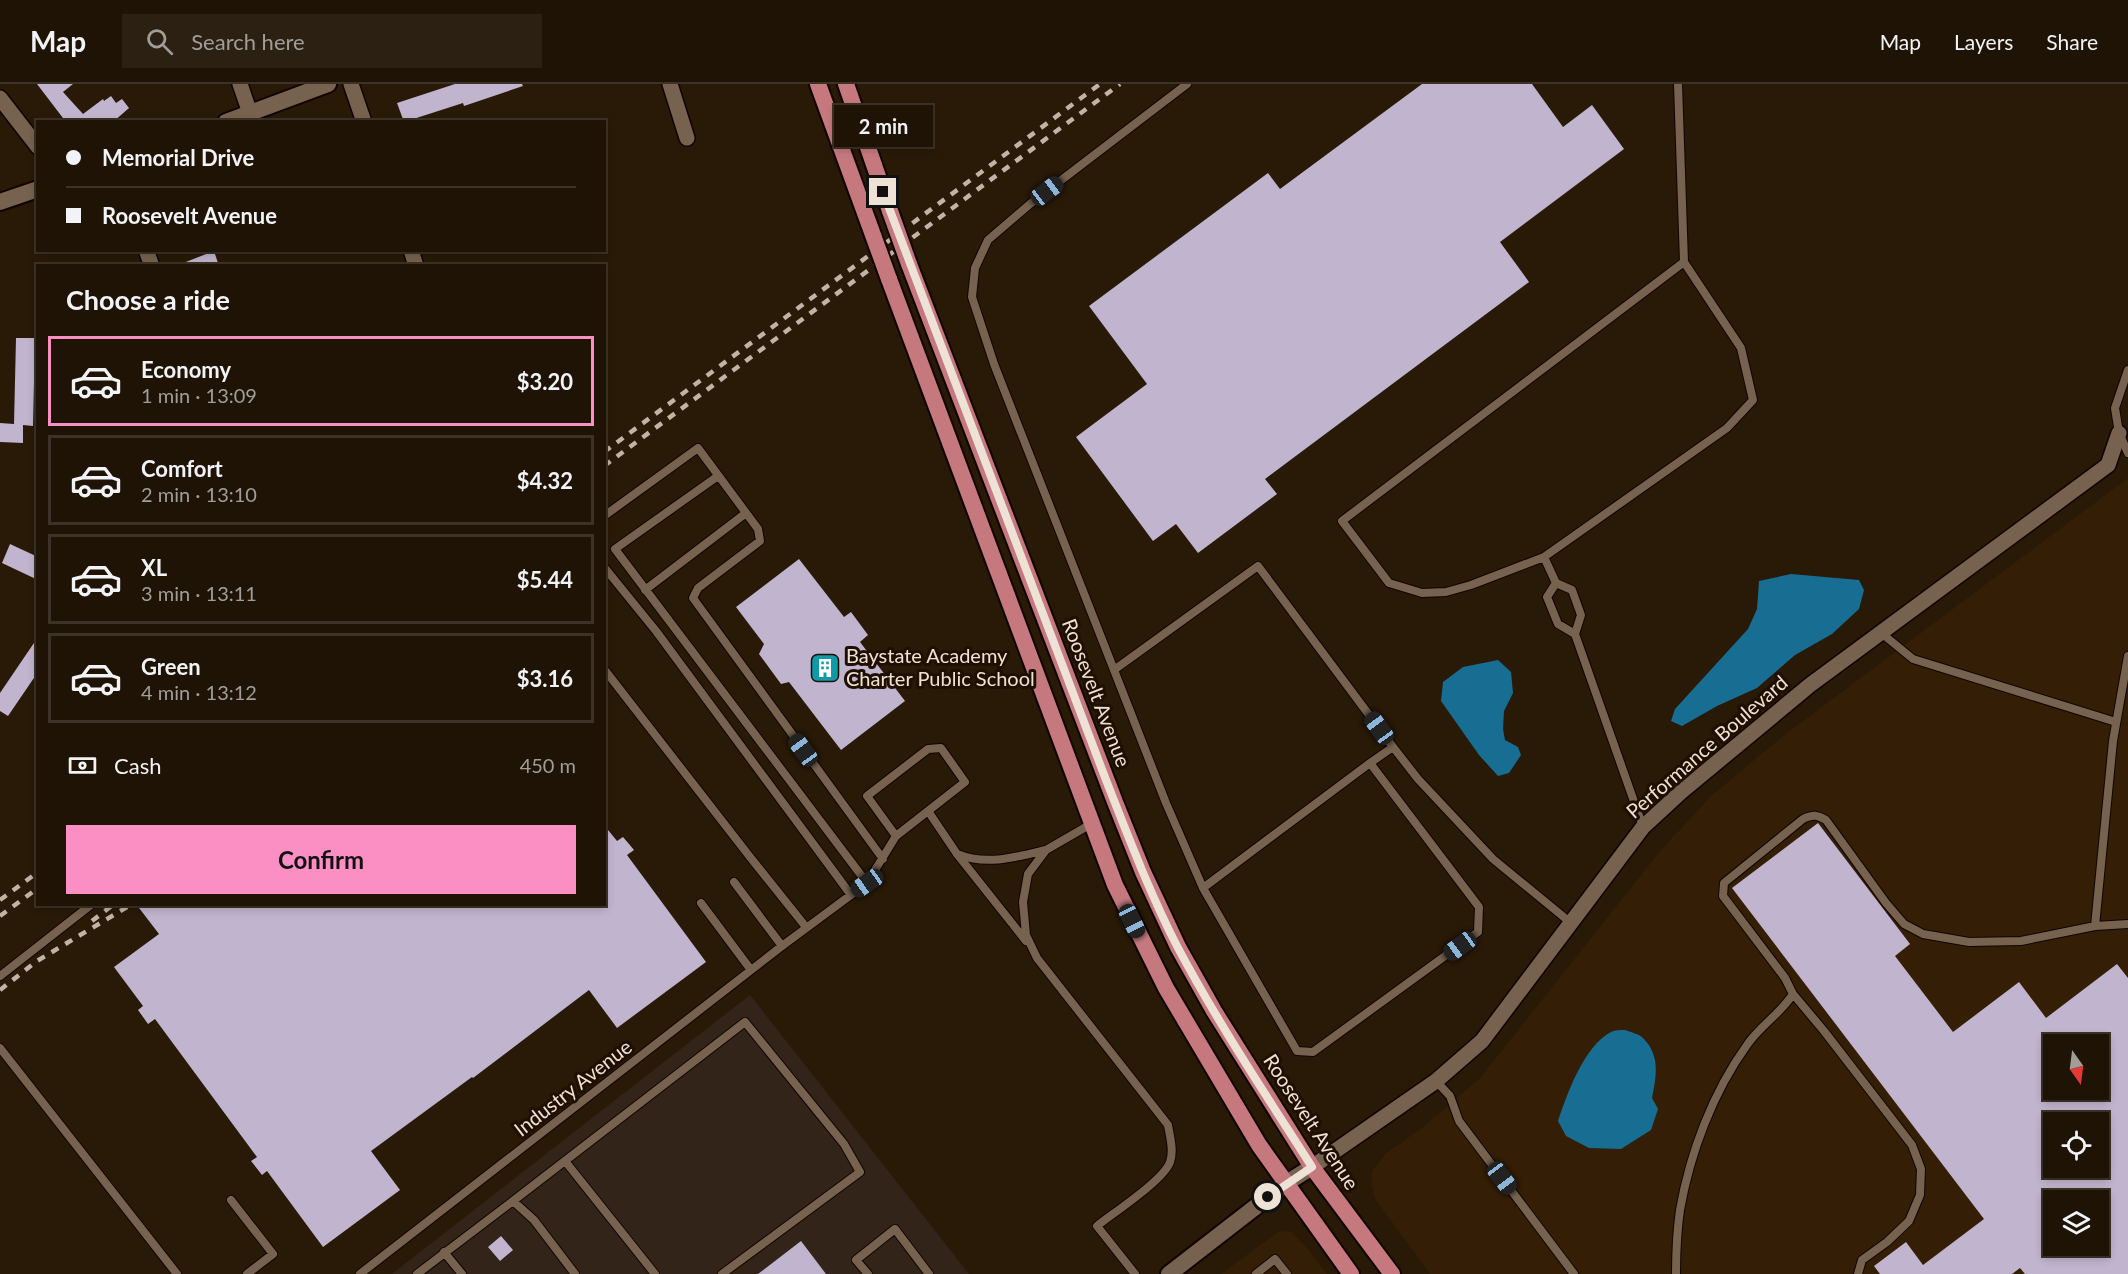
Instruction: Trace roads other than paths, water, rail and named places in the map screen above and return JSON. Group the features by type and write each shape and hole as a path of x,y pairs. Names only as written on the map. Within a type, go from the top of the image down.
{"main road":[{"path":"818,84 1115,885 1166,988 1259,1145 1351,1274"},
{"name":"Roosevelt Avenue","path":"846,84 909,264 1143,872 1178,947 1214,1011 1312,1167 1392,1274"}],"street":[{"path":"240,84 250,113"},
{"path":"231,120 328,84"},
{"path":"351,84 363,120"},
{"path":"670,84 687,138"},
{"path":"0,98 36,144"},
{"path":"0,202 36,190"},
{"name":"Performance Boulevard","path":"1312,1167 1436,1081 1482,1041 1643,827 1681,792 1810,685 2108,465 2124,433"},
{"path":"1169,1274 1285,1184 1312,1167"}],"lane":[{"path":"1187,84 1030,204 988,240 975,268 972,297 994,364 1162,794 1203,888 1297,1051 1313,1052 1478,932 1479,908 1370,763"},
{"path":"1678,84 1684,262 1741,348 1753,400 1727,428 1544,557 1471,585 1446,592 1422,593 1389,583 1342,521 1684,262"},
{"path":"2128,370 2115,408 2128,453"},
{"path":"606,515 698,448 758,529 760,541 698,588 693,598 883,859"},
{"path":"718,476 615,549 867,883 896,836 965,782 941,748 928,749 867,796 896,836"},
{"path":"645,590 746,513"},
{"path":"1544,557 1556,583 1572,590 1581,615 1575,634 1643,827"},
{"path":"1114,670 1258,566 1418,779 1493,859 1571,923"},
{"path":"606,569 656,631 850,895"},
{"path":"1556,583 1547,597 1558,624 1575,634"},
{"path":"1880,632 1913,659 2116,722"},
{"path":"2095,926 2116,722 2128,656"},
{"path":"606,672 806,927"},
{"path":"1203,888 1393,747"},
{"path":"928,811 957,854 1034,952"},
{"path":"1858,1274 1862,1260 1887,1242 1909,1221 1920,1195 1921,1169 1912,1145 1793,994 1785,978 1736,915 1722,891 1724,884 1803,819 1817,815 1826,820 1886,903 1904,924 1923,934 1969,942 2021,941 2095,926 2128,924"},
{"path":"957,854 968,858 1004,860 1046,850 1091,824"},
{"path":"1046,850 1028,874 1023,902 1026,935 1037,958 1168,1125 1172,1146 1170,1163 1155,1181 1097,1226 1135,1274"},
{"path":"734,882 782,946"},
{"name":"Industry Avenue","path":"360,1274 806,927 867,883"},
{"path":"701,903 751,970"},
{"path":"0,976 89,906"},
{"path":"1676,1274 1677,1243 1685,1188 1699,1140 1713,1105 1747,1044 1786,1005 1793,994"},
{"path":"417,1274 745,1022 844,1144 860,1172 722,1274"},
{"path":"0,1048 177,1274"},
{"path":"1436,1081 1450,1096 1459,1120 1574,1274"},
{"path":"565,1161 655,1274"},
{"path":"231,1200 273,1254 247,1274"},
{"path":"513,1201 534,1220 575,1274"},
{"path":"868,1274 856,1260 895,1229 929,1274"},
{"path":"444,1252 462,1274"},
{"path":"1256,1274 1275,1259 1287,1274"}],"water":[{"path":"1791,574 1859,580 1864,590 1859,609 1832,634 1795,655 1757,688 1717,706 1682,726 1671,721 1675,709 1748,629 1757,609 1759,581"},
{"path":"1498,660 1511,672 1513,693 1504,711 1505,740 1518,747 1521,755 1509,773 1498,776 1479,755 1441,701 1443,682 1463,667"},
{"path":"1625,1030 1641,1037 1653,1052 1656,1067 1652,1098 1658,1109 1651,1130 1621,1149 1589,1148 1566,1136 1558,1121 1578,1072 1593,1048 1611,1032"}],"railway":[{"path":"606,451 1100,84"},
{"path":"606,465 1120,84"},
{"path":"0,900 36,873"},
{"path":"0,916 36,889"},
{"path":"92,921 111,906"},
{"path":"0,990 37,961 129,906"}],"place":[{"name":"Baystate Academy Charter Public School","path":"825,668"}]}
